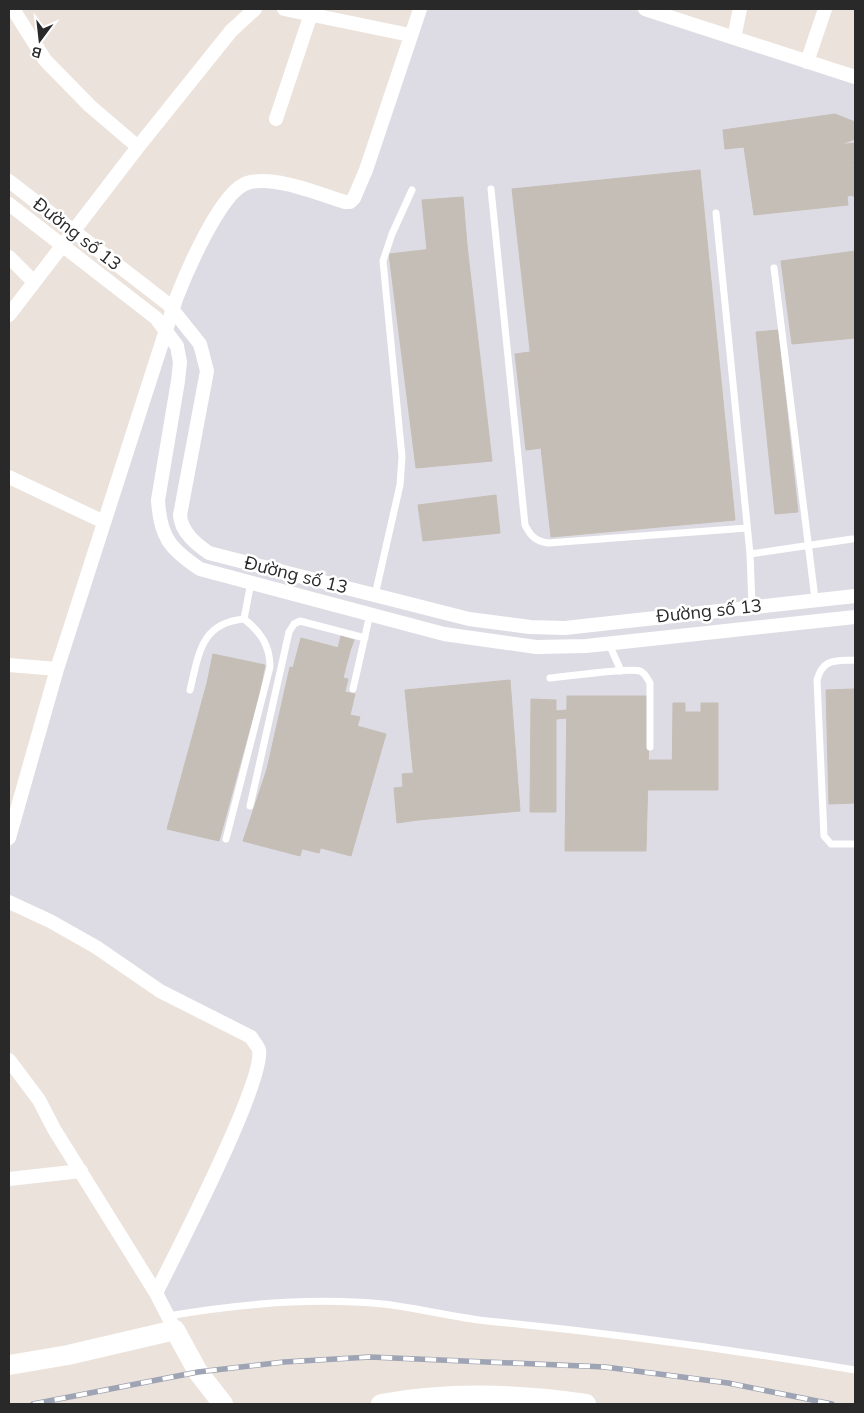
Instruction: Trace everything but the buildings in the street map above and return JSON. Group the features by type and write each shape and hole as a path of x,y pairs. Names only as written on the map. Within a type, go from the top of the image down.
{"street":[{"path":"13,9 45,60 90,106 138,147"},
{"path":"9,315 138,147 231,31 255,9"},
{"path":"284,9 410,35"},
{"path":"9,838 57,669 172,310 192,260 232,193 247,183 270,182 345,202 350,202 354,198 366,170 420,9"},
{"path":"645,9 855,78"},
{"path":"734,38 740,9"},
{"path":"807,62 825,9"},
{"path":"276,119 311,14"},
{"name":"Đường số 13","path":"9,181 172,310 200,344 207,371 180,515 181,522 187,533 196,544 209,553 469,619 530,627 565,628 855,596"},
{"name":"Đường số 13","path":"9,204 156,318 177,346 180,362 158,500 161,525 172,548 200,569 444,634 536,647 608,644 753,626 855,617"},
{"path":"9,257 34,282"},
{"path":"9,477 104,522"},
{"path":"172,548 187,533"},
{"path":"370,614 376,595"},
{"path":"752,606 753,626"},
{"path":"9,665 57,669"},
{"path":"9,902 50,920 96,947 160,991 251,1037 259,1049 258,1063 240,1117 156,1293"},
{"path":"9,1060 39,1100 54,1129 156,1293 198,1372 223,1404"},
{"path":"9,1179 81,1170"},
{"path":"9,1365 68,1355 171,1323"},
{"path":"381,1404 419,1398 581,1404"}],"lane":[{"path":"491,189 524,525 530,535 537,541 548,544 747,528"},
{"path":"376,595 400,485 402,456 383,261 392,234 412,190"},
{"path":"716,213 750,554 752,606"},
{"path":"774,268 810,544 815,599"},
{"path":"750,554 852,539"},
{"path":"244,619 251,582"},
{"path":"353,689 370,614"},
{"path":"190,690 207,634 226,621 244,619 257,628 265,641 270,655 270,667 226,839"},
{"path":"250,806 290,632 294,624 300,621 364,638"},
{"path":"608,644 621,671"},
{"path":"855,660 825,664 820,670 817,680 824,836 831,844 855,844"},
{"path":"550,678 639,671 646,676 650,683 650,747"},
{"path":"171,1323 259,1304 327,1301 384,1304 459,1318 546,1327 855,1370"}],"shaded area":[{"path":"425,9 630,9 855,82 855,1367 643,1337 327,1298 171,1313 162,1292 264,1048 9,898 9,854 62,669 180,299 226,210 248,187 270,186 347,207"}],"railway":[{"path":"33,1404 198,1372 284,1362 370,1357 605,1367 728,1383 832,1404"}]}
